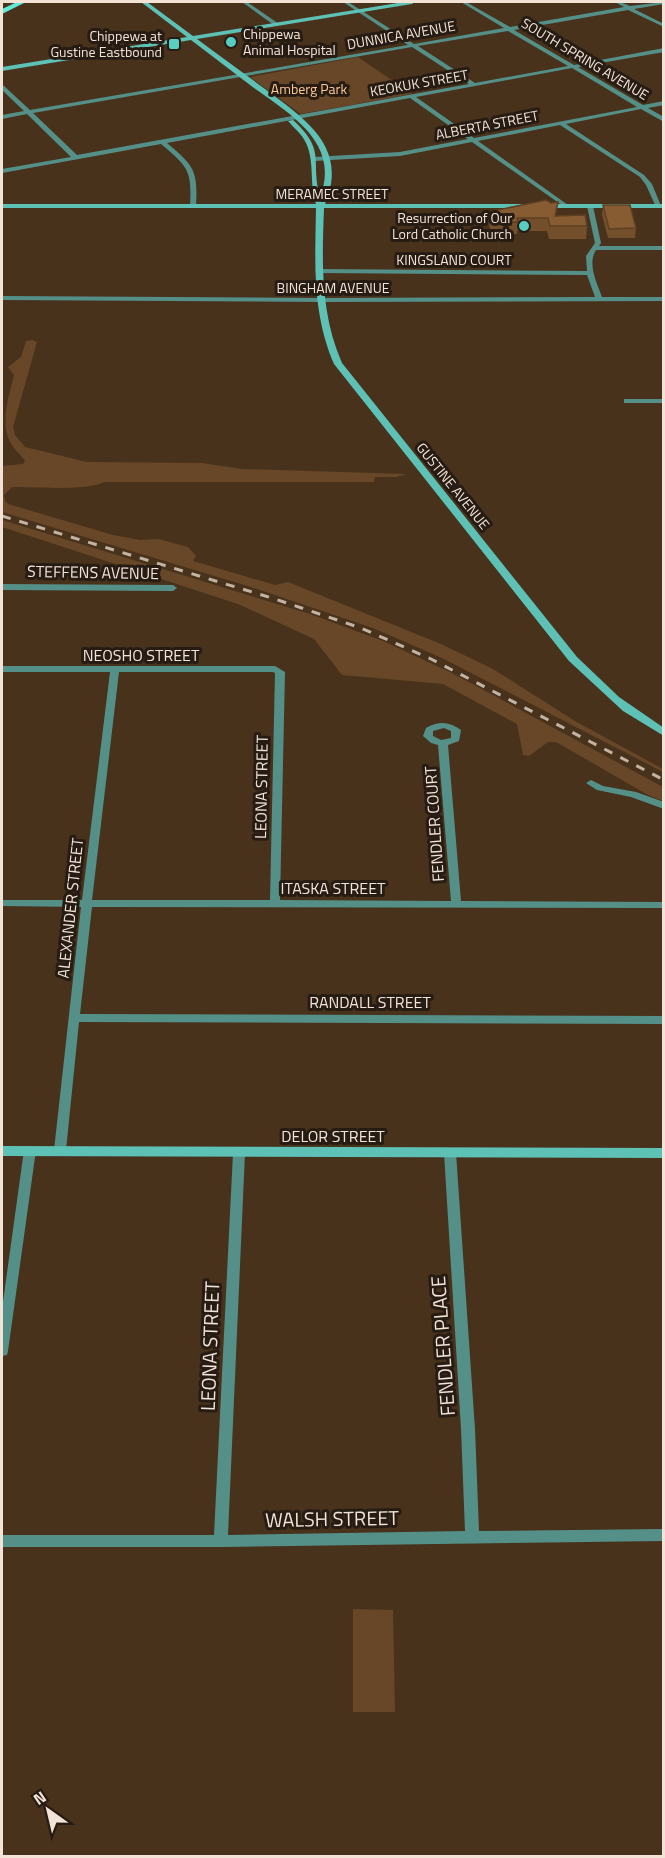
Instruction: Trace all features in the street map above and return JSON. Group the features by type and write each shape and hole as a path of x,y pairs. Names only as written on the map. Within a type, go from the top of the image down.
{"main road":[{"path":"3,10 22,2"}],"street":[{"name":"GUSTINE AVENUE","path":"134,2 288,119 307,137 312,145 315,193 320,206 318,271 324,330 338,364 573,658 606,693 663,734"},
{"name":"GUSTINE AVENUE","path":"144,2 243,75 317,134 327,159 327,194 320,206"},
{"path":"244,2 276,24"},
{"path":"345,2 474,85"},
{"path":"2,69 412,2"},
{"name":"SOUTH SPRING AVENUE","path":"463,2 512,28 663,120"},
{"path":"617,2 663,26"},
{"name":"DUNNICA AVENUE","path":"2,117 663,2"},
{"name":"KEOKUK STREET","path":"2,171 663,50"},
{"path":"2,87 76,158"},
{"path":"411,96 566,206"},
{"name":"ALBERTA STREET","path":"314,159 392,155 663,103"},
{"path":"561,123 642,176 650,184 661,206"},
{"path":"163,142 192,168 195,182 193,206"},
{"name":"MERAMEC STREET","path":"2,206 661,206"},
{"path":"590,206 598,243 589,256 590,273 599,299"},
{"path":"595,248 663,248"},
{"name":"KINGSLAND COURT","path":"318,271 590,273"},
{"name":"BINGHAM AVENUE","path":"2,298 663,299"},
{"path":"627,401 663,401"},
{"name":"STEFFENS AVENUE","path":"2,584 173,588"},
{"name":"NEOSHO STREET","path":"2,669 275,669 280,672"},
{"name":"ALEXANDER STREET","path":"60,1150 76,1018 86,904 116,670"},
{"name":"LEONA STREET","path":"275,903 280,672"},
{"name":"FENDLER COURT","path":"443,743 456,903"},
{"path":"591,783 600,788 633,794 663,806"},
{"name":"ITASKA STREET","path":"2,903 663,905"},
{"name":"RANDALL STREET","path":"76,1018 663,1020"},
{"path":"2,1351 30,1150"},
{"name":"DELOR STREET","path":"2,1151 663,1154"},
{"name":"LEONA STREET","path":"221,1541 239,1153"},
{"name":"FENDLER PLACE","path":"450,1153 468,1428 472,1536"},
{"name":"WALSH STREET","path":"2,1541 221,1541 663,1535"}],"green space":[{"name":"Amberg Park","path":"358,57 412,94 301,114 250,77"},
{"path":"26,341 37,342 13,427 15,435 25,447 87,462 202,463 242,469 407,474 396,477 375,477 374,482 104,482 74,488 12,487 4,495 8,504 113,535 140,540 158,539 188,547 196,556 193,561 275,585 288,582 441,644 493,669 575,721 663,769 663,772 442,658 373,628 251,587 2,512 2,466 23,464 25,461 12,445 7,434 6,409 14,375 8,367 21,357"},
{"path":"2,520 310,614 383,641 452,673 663,787 663,801 648,795 556,742 548,742 529,756 523,755 517,724 443,684 342,675 314,639 238,604 2,527"},
{"path":"353,1609 393,1610 395,1712 353,1712"}],"building":[{"path":"546,200 551,203 558,202 555,216 585,215 587,226 550,226 548,218 517,218 518,222 493,222 489,213 493,211"},
{"path":"603,205 630,205 636,228 609,229"}],"railway":[{"path":"2,516 275,599 361,628 431,659 664,780"}],"place":[{"name":"Chippewa Animal Hospital","path":"231,42"},
{"name":"Chippewa at Gustine Eastbound","path":"174,44"},
{"name":"Resurrection of Our Lord Catholic Church","path":"524,226"}]}
